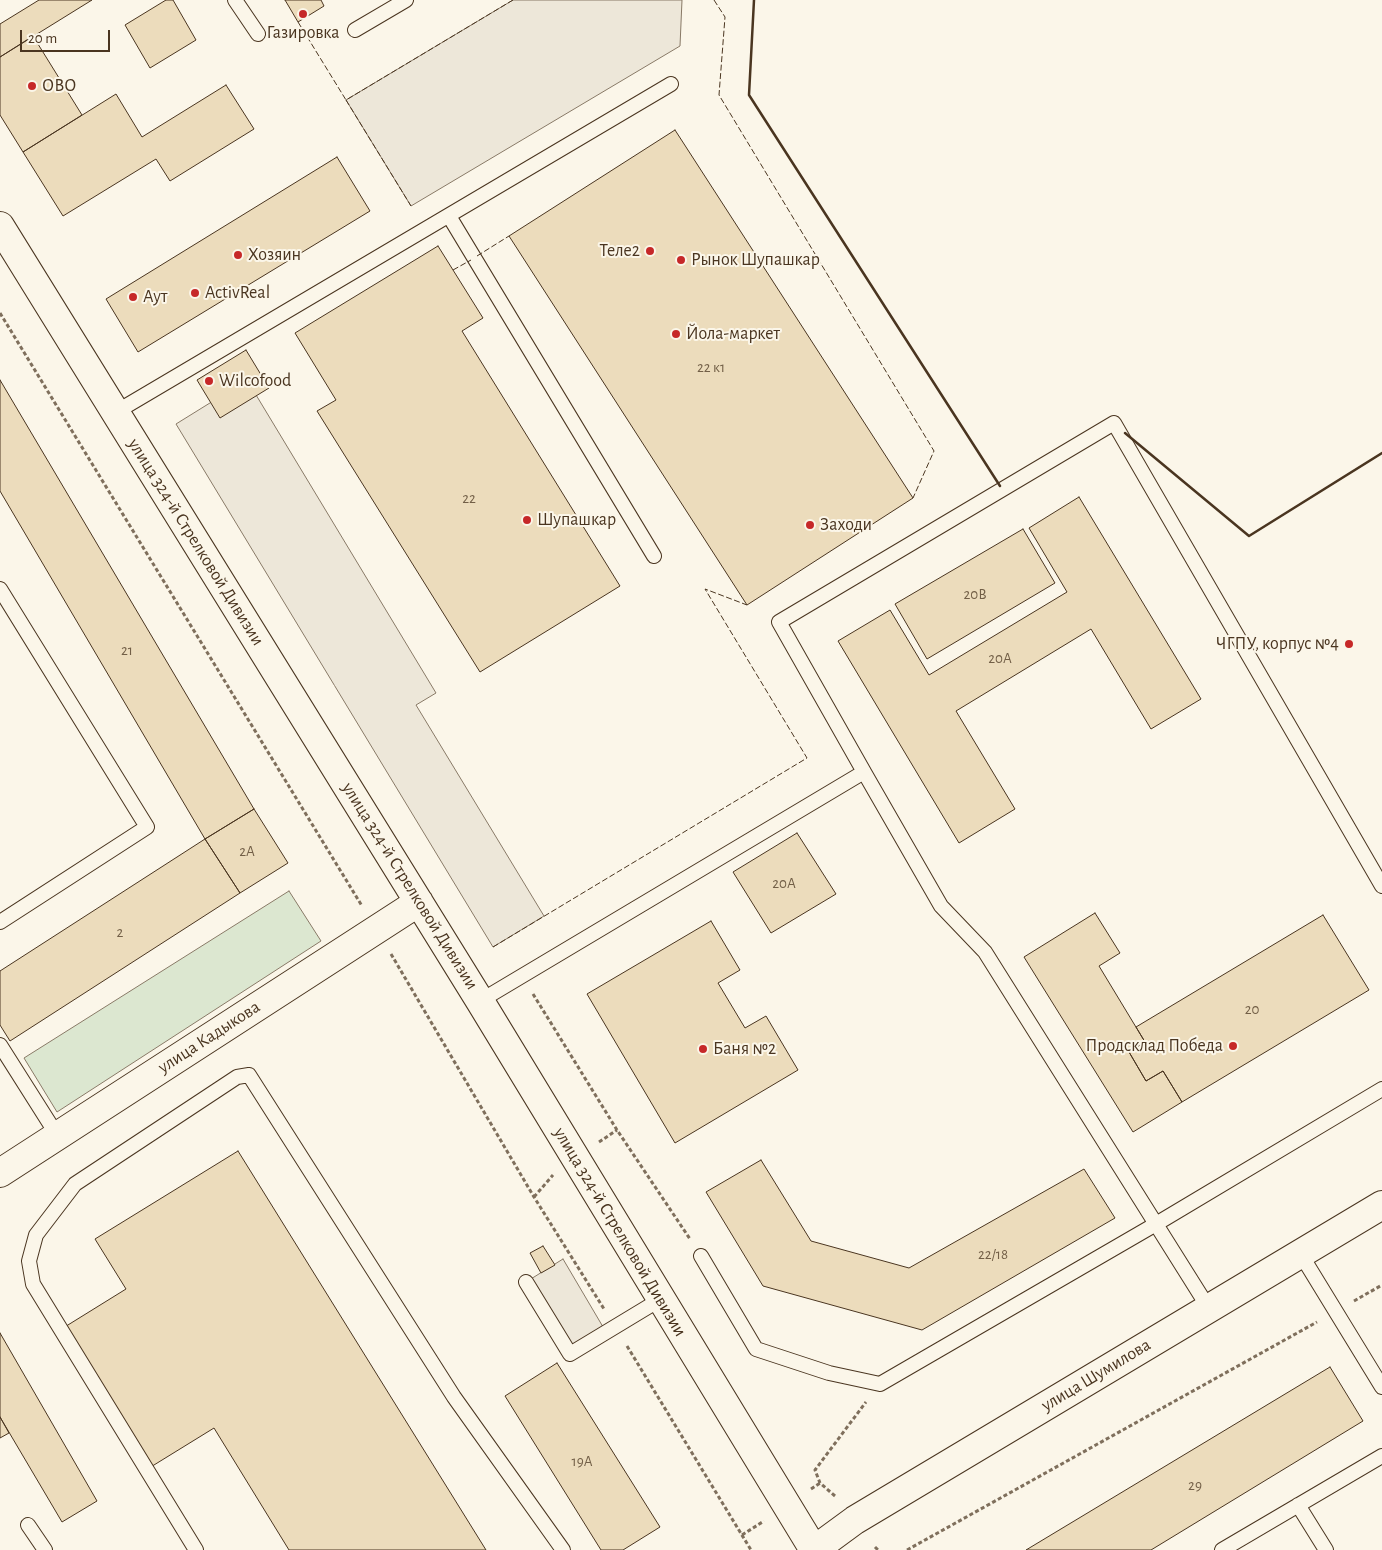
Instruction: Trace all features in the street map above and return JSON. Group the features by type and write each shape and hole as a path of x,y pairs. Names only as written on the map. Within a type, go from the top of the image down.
{"street":[{"name":"улица 324-й Стрелковой Дивизии","path":"0,226 480,1001 814,1550"},
{"name":"улица Кадыкова","path":"0,1173 419,902"},
{"name":"улица Шумилова","path":"814,1550 855,1520 1382,1205"}],"lane":[{"path":"235,0 258,34"},
{"path":"355,30 406,0"},
{"path":"116,412 671,84"},
{"path":"449,216 654,556"},
{"path":"1208,1308 985,952 941,906 779,622 1114,423 1382,886"},
{"path":"0,589 147,827 0,922"},
{"path":"480,1001 864,772"},
{"path":"0,1045 57,1135"},
{"path":"196,1550 33,1284 29,1261 36,1235 75,1184 237,1077 249,1075 454,1398 563,1550"},
{"path":"702,1256 756,1349 829,1373 880,1384 1156,1224 1382,1089"},
{"path":"1300,1253 1382,1387"},
{"path":"526,1282 570,1354 661,1299"},
{"path":"1222,1550 1382,1456"},
{"path":"1298,1505 1326,1550"},
{"path":"28,1525 45,1550"}],"path":[{"path":"523,976 617,1130 702,1256"},
{"path":"597,1143 617,1130"},
{"path":"534,1197 555,1172"},
{"path":"907,1550 1382,1285"},
{"path":"835,1496 820,1483 815,1470 880,1384"},
{"path":"811,1489 820,1483"},
{"path":"742,1535 768,1518"}],"green space":[{"path":"289,891 321,941 57,1112 24,1058"}],"shaded area":[{"path":"513,0 682,0 680,46 411,206 346,100"},
{"path":"247,380 436,693 416,705 544,916 493,947 176,424"},
{"path":"563,1259 606,1332 570,1354 526,1282"}],"building":[{"path":"39,0 92,0 0,57 0,24"},
{"path":"166,0 173,0 196,40 150,68 125,25"},
{"name":"Газировка","path":"285,0 321,0 324,6 298,22"},
{"name":"ОВО","path":"33,36 82,115 23,152 0,115 0,57"},
{"path":"226,85 254,129 170,181 156,159 63,216 23,152 116,94 142,137"},
{"path":"675,130 913,498 747,605 509,236"},
{"name":"Хозяин","path":"337,157 370,211 138,352 106,299"},
{"path":"438,246 483,318 462,331 620,586 480,672 317,411 336,400 295,333"},
{"path":"246,350 269,388 220,418 197,380"},
{"path":"0,380 254,809 205,839 0,491"},
{"path":"1079,497 1201,699 1151,729 1091,629 956,711 1015,809 959,843 838,641 890,610 929,675 1067,592 1029,528"},
{"path":"1023,529 1055,583 927,659 895,604"},
{"path":"254,809 288,863 240,893 205,839"},
{"path":"797,833 836,894 771,933 733,872"},
{"path":"205,839 240,893 10,1041 0,1025 0,971"},
{"path":"1095,913 1120,953 1099,966 1145,1042 1129,1052 1146,1081 1163,1071 1182,1102 1133,1132 1024,957"},
{"path":"1323,915 1369,990 1182,1102 1163,1071 1146,1081 1129,1052 1145,1042 1136,1027"},
{"name":"Баня №2","path":"711,921 740,970 718,983 745,1028 766,1016 798,1070 675,1143 587,994"},
{"path":"238,1151 486,1550 289,1550 214,1428 141,1473 55,1333 126,1289 95,1239"},
{"path":"761,1160 811,1241 909,1268 1084,1169 1115,1218 922,1330 763,1286 706,1192"},
{"path":"543,1246 555,1265 541,1273 530,1253"},
{"path":"0,1333 97,1501 62,1522 0,1417"},
{"path":"557,1363 660,1527 623,1550 601,1550 505,1396"},
{"path":"1330,1367 1363,1421 1151,1550 1026,1550"},
{"path":"0,1417 9,1433 0,1438"}],"fence":[{"path":"298,22 346,100 513,0"},
{"path":"714,0 725,17 719,95 934,451 913,498"},
{"path":"346,100 411,206"},
{"path":"477,256 509,236"},
{"path":"453,270 471,260"},
{"path":"493,947 807,758 705,589 747,605"}],"wall":[{"path":"754,0 749,95 1000,486"},
{"path":"1125,433 1249,536 1382,453"}],"place":[{"name":"Газировка","path":"303,14"},
{"name":"ОВО","path":"32,86"},
{"name":"Теле2","path":"650,251"},
{"name":"Хозяин","path":"238,255"},
{"name":"Рынок Шупашкар","path":"681,260"},
{"name":"ActivReal","path":"195,293"},
{"name":"Аут","path":"133,297"},
{"name":"Йола-маркет","path":"676,334"},
{"name":"Wilcofood","path":"209,381"},
{"name":"Шупашкар","path":"527,520"},
{"name":"Заходи","path":"810,525"},
{"name":"ЧГПУ, корпус №4","path":"1349,644"},
{"name":"Продсклад Победа","path":"1233,1046"},
{"name":"Баня №2","path":"703,1049"}]}
